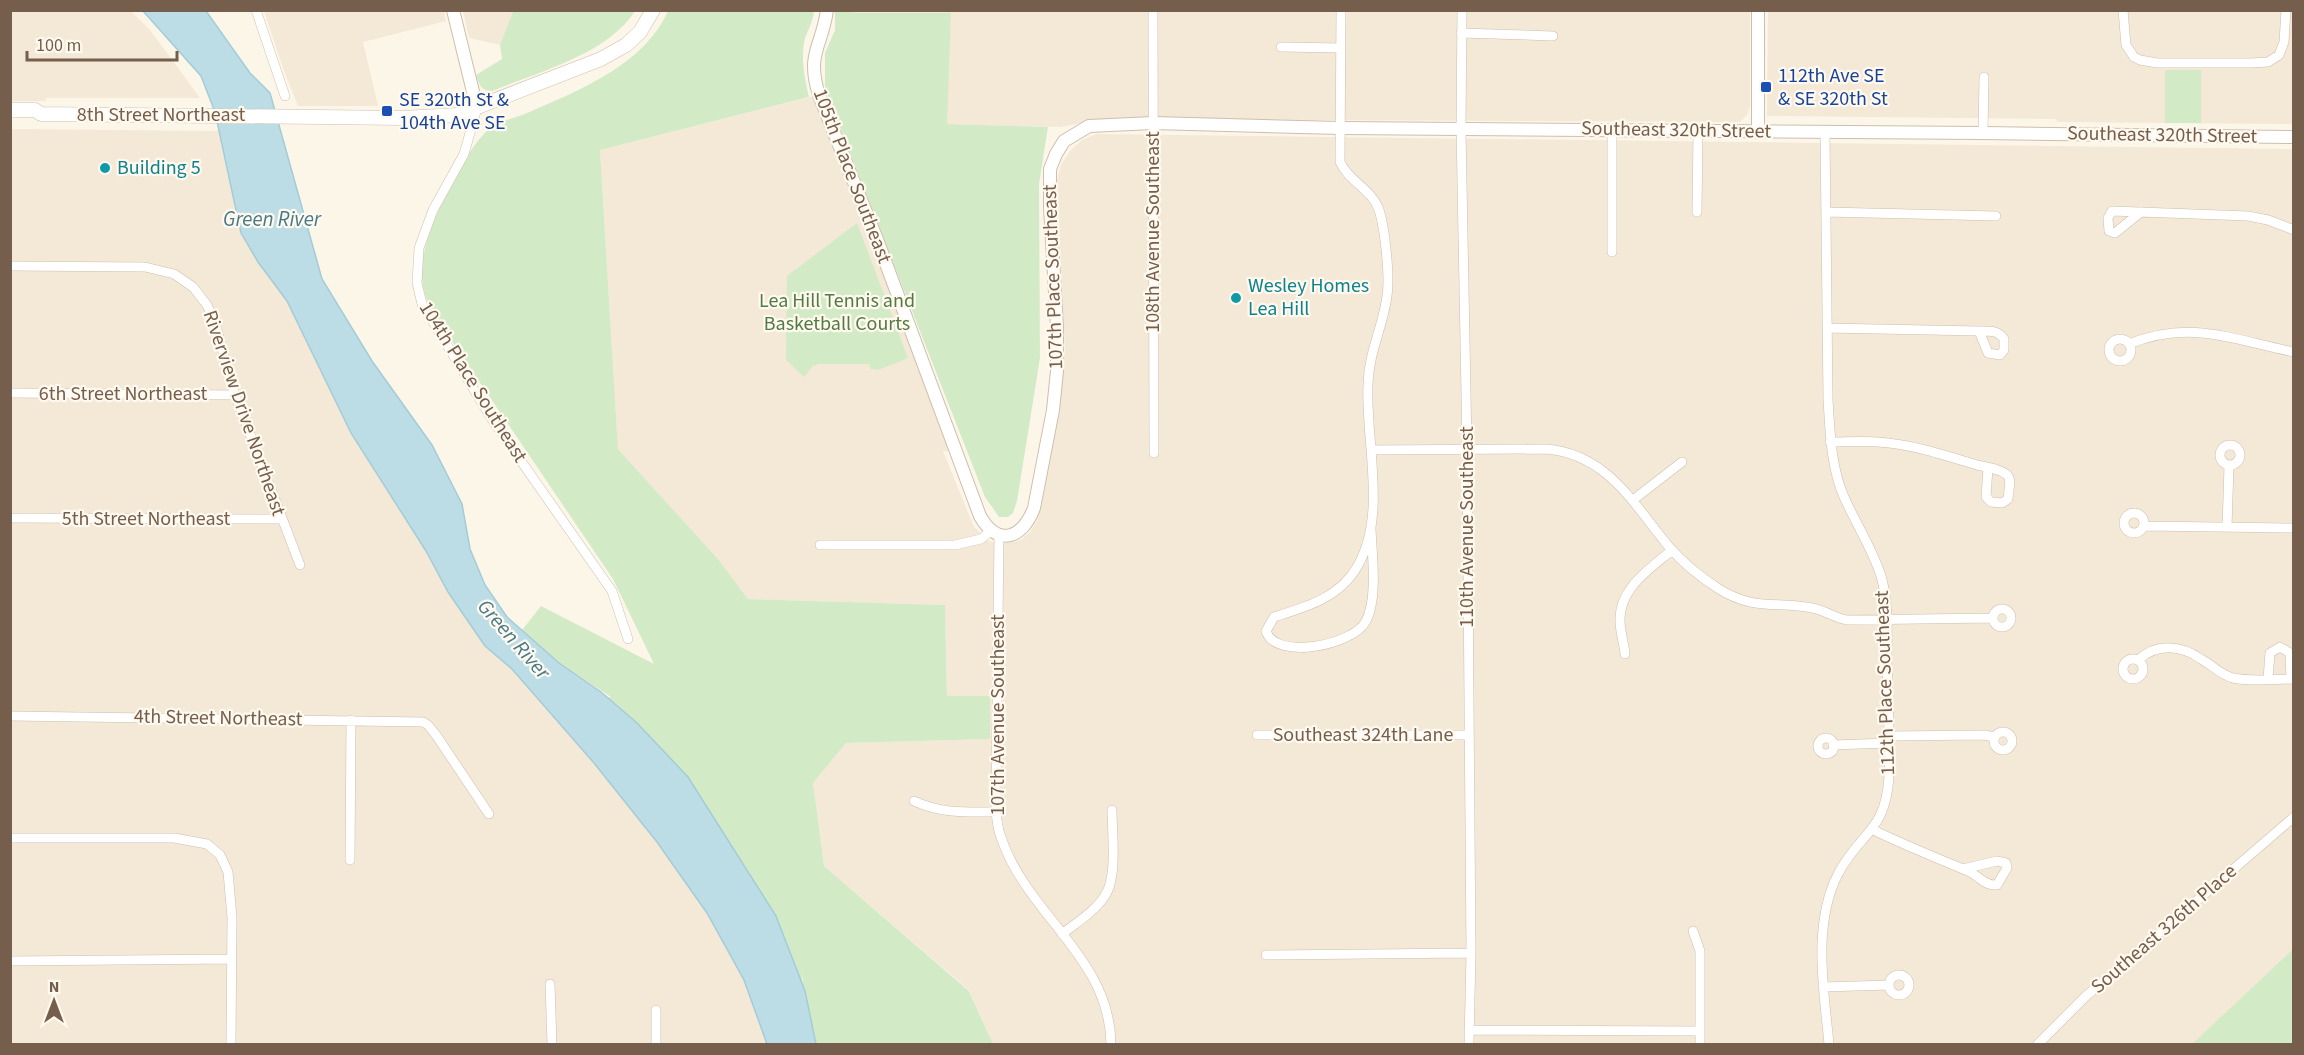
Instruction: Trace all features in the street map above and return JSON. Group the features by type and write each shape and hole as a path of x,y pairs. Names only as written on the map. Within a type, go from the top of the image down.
{"main road":[{"path":"477,108 574,71 626,45 640,32 653,10"},
{"name":"8th Street Northeast","path":"10,110 35,110 41,114 438,117 456,115 477,108"},
{"name":"8th Street Northeast","path":"10,119 36,119 41,114"}],"street":[{"path":"256,10 285,96"},
{"path":"453,10 477,108"},
{"name":"105th Place Southeast","path":"827,10 814,53 814,73 819,95 878,242 973,499 984,523 995,532"},
{"name":"108th Avenue Southeast","path":"1153,10 1154,453"},
{"path":"1341,10 1340,162 1349,177 1367,191 1379,208 1389,284 1384,310 1369,359 1368,410 1374,585 1368,619 1361,629 1348,638 1320,646 1275,644 1268,639 1266,632 1274,616 1305,608 1338,590 1350,577 1363,555 1371,529"},
{"name":"110th Avenue Southeast","path":"1461,10 1471,953 1469,1044"},
{"path":"1758,10 1758,131"},
{"path":"2123,10 2124,36 2129,51 2134,57 2157,63 2251,63 2268,62 2279,55 2284,42 2286,10"},
{"path":"1461,33 1553,36"},
{"path":"1281,47 1341,48"},
{"path":"1983,133 1984,76"},
{"name":"104th Place Southeast","path":"477,108 464,154 433,210 419,248 417,283 422,304 494,421 612,591 628,639"},
{"name":"Southeast 320th Street","path":"1064,141 1089,126 1153,123 1340,128 2294,138"},
{"path":"1612,130 1612,252"},
{"path":"1697,212 1698,130"},
{"name":"112th Place Southeast","path":"1825,133 1830,442 1843,496 1875,560 1886,599 1889,740 1887,795 1881,817 1845,863 1832,890 1824,926 1823,987 1829,1044"},
{"name":"107th Place Southeast","path":"995,532 1013,534 1022,530 1029,520 1037,493 1053,410 1058,349 1049,186 1052,162 1064,141"},
{"path":"1826,212 1996,216"},
{"path":"2141,212 2248,216 2268,220 2294,230"},
{"name":"Riverview Drive Northeast","path":"10,266 137,266 174,274 198,292 215,323 235,395 300,565"},
{"path":"1827,328 1979,331"},
{"path":"2129,344 2149,336 2203,332 2294,351"},
{"name":"6th Street Northeast","path":"10,393 235,395"},
{"path":"1830,442 1876,442 1902,445 1929,450 1988,468"},
{"path":"1371,450 1546,449 1570,453 1580,456 1600,469 1633,500 1672,550 1711,583 1746,602 1813,608 1834,618 1847,620 1993,618"},
{"path":"1633,500 1682,462"},
{"path":"2227,527 2229,466"},
{"name":"5th Street Northeast","path":"10,518 281,519"},
{"path":"2145,526 2294,528"},
{"path":"820,545 955,545 972,542 995,532"},
{"name":"107th Avenue Southeast","path":"995,532 996,812 1001,838 1023,879 1099,986 1109,1017 1111,1044"},
{"path":"1626,654 1620,620 1625,598 1634,583 1672,550"},
{"path":"2138,660 2148,651 2160,647 2174,648 2201,658 2232,678 2268,679 2292,679 2290,653 2280,647 2270,653 2268,679"},
{"name":"4th Street Northeast","path":"10,716 426,723 489,814"},
{"path":"350,860 351,720"},
{"name":"Southeast 324th Lane","path":"1257,735 1468,735"},
{"path":"1833,745 1985,735 1994,737"},
{"path":"914,801 931,809 951,812 996,812"},
{"path":"1062,934 1097,906 1107,893 1112,872 1112,810"},
{"name":"Southeast 326th Place","path":"2038,1044 2085,997 2294,817"},
{"path":"1873,830 1926,855 1963,869"},
{"path":"10,838 174,838 207,844 214,849 225,862 231,892 231,1044"},
{"path":"1693,931 1700,951 1700,1044"},
{"path":"1266,955 1471,953"},
{"path":"10,961 232,959"},
{"path":"550,984 552,1044"},
{"path":"1823,987 1889,985"},
{"path":"656,1010 656,1044"},
{"path":"1470,1030 1700,1031"}],"shaded area":[{"path":"11,10 131,11 150,30 200,98 46,98 46,101 11,101"},
{"path":"851,10 1750,11 1750,106 1747,115 1740,122 1104,119 1060,127 946,124 951,13 851,13"},
{"path":"264,11 444,11 446,21 363,42 378,106 298,106"},
{"path":"463,11 513,11 500,45 469,38"},
{"path":"1768,11 2293,11 2293,124 1767,116"},
{"path":"819,95 955,451 943,451 974,527 989,541 1002,544 1021,540 1037,521 1065,352 1057,181 1061,165 1070,151 1082,140 1096,134 2293,149 2293,949 2192,1044 993,1044 969,990 824,866 813,783 846,743 989,739 947,697 945,605 748,599 718,559 618,449 600,150"},
{"path":"11,129 220,131 241,233 287,301 448,592 485,646 512,669 594,763 657,842 707,913 744,980 767,1044 11,1044"}],"green space":[{"path":"513,10 635,11 608,39 590,50 550,69 492,91 485,90 479,84 476,75 502,59 500,45"},
{"path":"668,11 814,11 803,50 809,97 600,150 618,449 718,559 748,599 945,605 947,696 990,696 990,739 846,743 813,783 824,866 969,991 993,1044 816,1044 803,985 803,971 799,1041 586,698 611,697 559,663 522,630 541,606 654,664 613,579 432,312 422,282 425,248 438,211 457,172 489,129 567,95 608,74 643,47 657,30"},
{"path":"835,11 951,13 947,124 1048,127 1039,184 1040,358 1017,501 1013,513 1008,517 999,517 985,497 825,89 825,53 835,30"},
{"path":"2165,70 2201,70 2201,123 2165,123"},
{"name":"Lea Hill Tennis and Basketball Courts","path":"857,223 908,358 878,370 871,369 869,364 819,364 813,366 804,377 786,360 787,276"},
{"path":"2293,949 2293,1044 2192,1044"}],"water":[{"name":"Green River","path":"143,11 206,11 250,73 270,93 322,279 372,361 432,445 462,504 470,549 485,585 507,617 559,663 601,692 637,723 688,777 776,916 805,991 816,1044 767,1044 744,980 707,913 657,842 594,763 512,669 485,646 448,592 426,551 351,433 287,301 258,262 241,233 215,112 201,76"}],"place":[{"name":"112th Ave SE & SE 320th St","path":"1766,87"},
{"name":"SE 320th St & 104th Ave SE","path":"387,111"},
{"name":"Building 5","path":"105,168"},
{"name":"Wesley Homes Lea Hill","path":"1236,298"}]}
